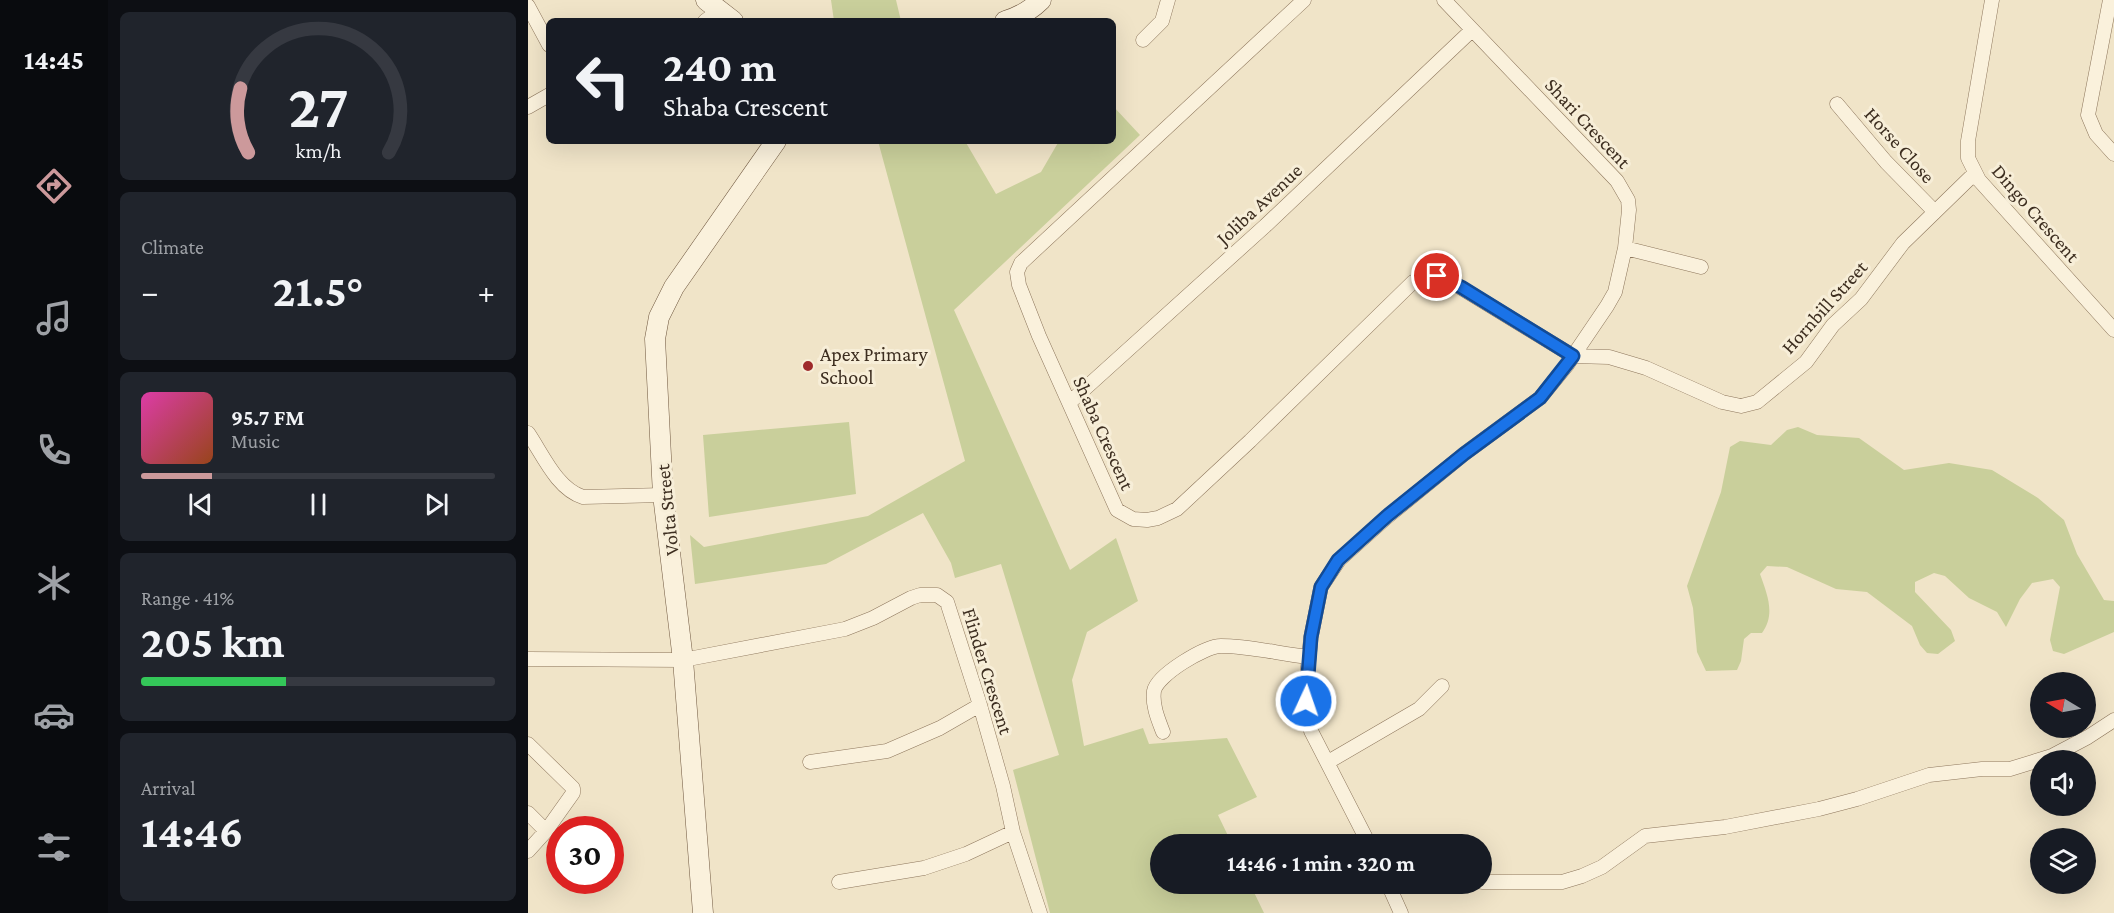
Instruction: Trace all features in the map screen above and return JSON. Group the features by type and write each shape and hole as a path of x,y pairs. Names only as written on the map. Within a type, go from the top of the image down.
{"street":[{"path":"1016,18 1033,8 1041,0"},
{"path":"1143,40 1162,21 1168,0"},
{"name":"Shari Crescent","path":"1364,834 1311,731 1306,711 1309,657 1321,587 1338,560 1387,516 1540,398 1573,356 1615,292 1625,248 1629,210 1628,200 1617,181 1444,0"},
{"name":"Dingo Crescent","path":"1992,0 1968,141 1968,158 1975,173 2114,330"},
{"path":"2110,0 2110,28 2088,115 2096,134 2114,154"},
{"name":"Shaba Crescent","path":"1298,2 1021,262 1017,272 1019,285 1117,510 1133,519 1147,520 1158,518 1177,509 1266,426 1413,282 1422,278 1437,276 1450,280 1573,356"},
{"path":"528,6 546,39"},
{"name":"Joliba Avenue","path":"1069,403 1265,226 1472,30"},
{"path":"528,107 546,97"},
{"name":"Horse Close","path":"1837,104 1886,162 1935,212"},
{"name":"Volta Street","path":"703,913 683,660 663,495 655,348 659,317 674,287 774,144"},
{"name":"Hornbill Street","path":"1573,356 1609,357 1646,368 1722,402 1741,406 1757,402 1806,362 1833,325 1868,290 1903,243 1975,173"},
{"path":"1625,248 1701,267"},
{"path":"528,434 562,483 574,494 583,497 663,495"},
{"name":"Flinder Crescent","path":"529,659 683,660 845,629 873,618 910,598 934,594 943,597 947,602 980,705 1003,786 1012,832 1040,913"},
{"path":"1163,732 1156,714 1154,693 1156,686 1180,665 1202,652 1220,646 1309,657"},
{"path":"1328,762 1419,709 1442,686"},
{"path":"810,762 887,751 940,728 980,705"},
{"path":"1492,882 1562,882 1602,867 1645,836 1725,827 1818,809 1857,799 1929,775 1973,769 2010,769 2052,756 2114,720"},
{"path":"528,744 573,788 573,793 557,816"},
{"path":"528,813 546,831 528,851"},
{"path":"840,882 924,868 966,854 1012,832"},
{"path":"1392,894 1401,913"}],"green space":[{"path":"831,0 896,0 900,18 834,18"},
{"path":"1116,109 1140,135 954,310 1070,570 1116,538 1138,601 1087,632 1072,680 1084,746 1143,728 1149,744 1227,738 1257,797 1218,815 1227,834 1150,834 1150,894 1255,894 1264,913 1050,913 1013,770 1059,755 1001,564 955,578 951,563 923,513 826,564 695,584 690,535 704,547 868,516 965,461 879,144 967,144 996,194 1041,172 1057,144 1116,144"},
{"path":"849,422 856,494 709,517 703,435"},
{"path":"1798,427 1817,435 1859,438 1904,470 1949,463 1992,470 2038,498 2064,520 2077,554 2104,600 2114,601 2114,632 2064,654 2053,651 2050,640 2060,587 2053,579 2032,583 2020,599 2006,627 1997,612 1969,598 1945,576 1934,573 1915,582 1915,592 1951,630 1955,641 1938,654 1927,653 1920,645 1912,626 1867,592 1836,589 1787,567 1767,566 1760,574 1769,604 1769,619 1762,633 1751,633 1744,639 1741,661 1737,670 1706,671 1697,652 1693,608 1687,586 1721,492 1730,447 1740,441 1771,445 1787,430"}],"place":[{"name":"Apex Primary School","path":"808,366"}],"route":[{"path":"1306,701 1311,637 1321,587 1338,560 1387,516 1464,454 1540,398 1573,356 1450,280 1437,276"}]}
